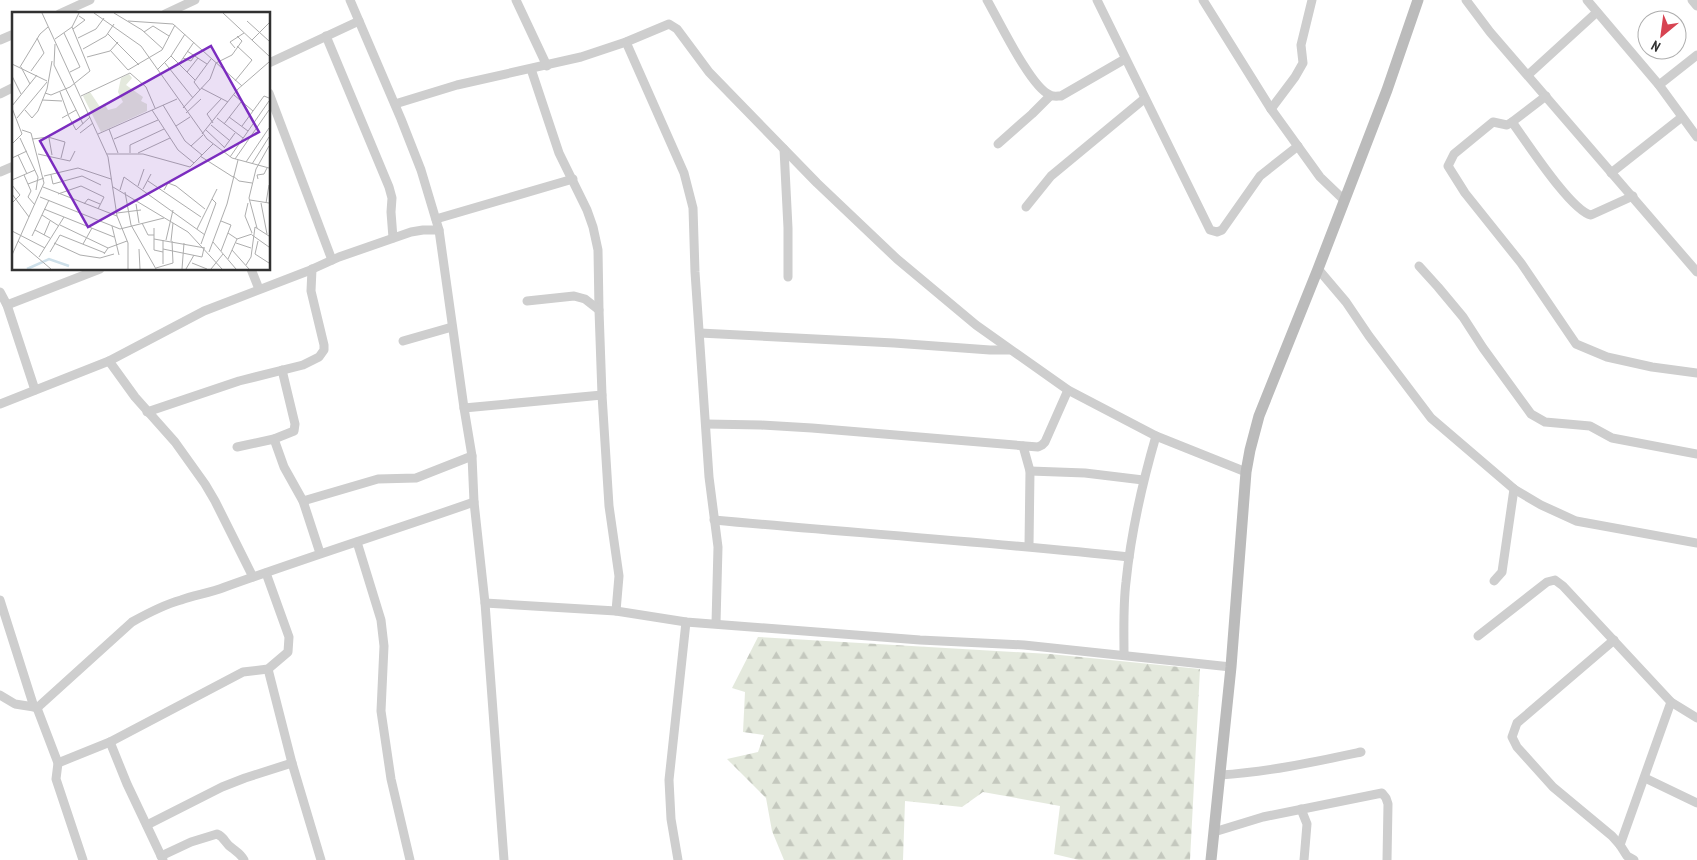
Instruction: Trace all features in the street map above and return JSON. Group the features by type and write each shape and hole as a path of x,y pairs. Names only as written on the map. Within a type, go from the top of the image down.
{"main road":[{"path":"1212,860 1231,667 1246,472 1250,450 1259,416 1387,90 1418,0"}],"street":[{"path":"63,12 90,0"},
{"path":"169,12 195,0"},
{"path":"350,0 395,104 420,170 439,230 472,456 474,502 485,603 504,860"},
{"path":"516,0 547,66"},
{"path":"987,0 1025,67 1040,88 1050,96 1062,96 1125,58"},
{"path":"1097,0 1207,227 1214,232 1222,230 1260,176 1298,146"},
{"path":"1203,0 1271,109 1320,176 1344,200"},
{"path":"1271,109 1303,63 1301,45 1312,0"},
{"path":"1466,0 1611,173 1696,270"},
{"path":"1587,0 1659,85 1697,136"},
{"path":"1692,0 1697,6"},
{"path":"1528,75 1597,12"},
{"path":"270,63 359,21"},
{"path":"395,104 457,85 547,66 626,42 663,25 673,25 709,72 817,183 897,259 976,326 1068,390 1156,436 1246,472"},
{"path":"0,40 12,35"},
{"path":"326,36 389,187 392,198 393,238"},
{"path":"626,42 684,173 691,195 709,477 718,547 716,623"},
{"path":"1659,85 1697,55"},
{"path":"531,69 559,153 593,227 598,250 598,310 609,506 619,576 616,611"},
{"path":"0,94 12,88"},
{"path":"270,96 332,260"},
{"path":"998,144 1050,96"},
{"path":"1546,96 1507,125 1493,122 1454,154 1448,166 1465,193 1521,263 1576,344 1607,357 1652,367 1697,373"},
{"path":"1026,207 1051,176 1144,99"},
{"path":"1611,173 1682,117"},
{"path":"1512,122 1559,185 1583,212 1591,215 1633,196"},
{"path":"784,149 788,228 788,277"},
{"path":"0,172 12,167"},
{"path":"436,218 573,180"},
{"path":"0,404 109,361 204,311 332,260 393,238 423,230 439,230"},
{"path":"1419,266 1463,317 1482,348 1531,414 1545,422 1590,426 1612,438 1697,454"},
{"path":"147,412 239,381 282,370 319,357 324,350 311,291 312,269"},
{"path":"1318,269 1346,302 1431,418 1514,489 1541,505 1576,521 1697,543"},
{"path":"7,305 97,270"},
{"path":"251,270 259,289"},
{"path":"0,292 7,305 35,390"},
{"path":"527,301 574,296 584,299 598,310"},
{"path":"403,341 452,327"},
{"path":"700,333 1010,350"},
{"path":"109,361 147,412 175,442 205,484 252,577"},
{"path":"237,447 274,439 290,433 295,427 282,370"},
{"path":"706,424 812,428 1038,447 1045,442 1068,390"},
{"path":"464,408 602,395"},
{"path":"1124,655 1125,584 1143,480 1156,436"},
{"path":"274,439 284,467 303,501 320,553"},
{"path":"1023,446 1030,471 1029,546"},
{"path":"303,501 378,479 416,478 472,456"},
{"path":"1030,471 1085,473 1143,480"},
{"path":"1494,581 1502,572 1514,489"},
{"path":"36,708 132,622 150,612 474,502"},
{"path":"714,520 1029,546 1129,557"},
{"path":"357,542 381,620 384,637 381,712 391,779 410,860"},
{"path":"58,763 110,742 243,672 268,669 288,652 289,637 266,573"},
{"path":"1478,636 1547,582 1555,580 1563,586 1671,702 1697,718"},
{"path":"0,600 36,708 58,763 56,779 83,860"},
{"path":"485,603 616,611 686,622 920,640 1024,645 1231,667"},
{"path":"678,860 671,819 669,780 686,622"},
{"path":"1614,640 1517,723 1512,737 1517,747 1553,787 1620,845 1627,856 1634,860"},
{"path":"268,669 292,762 321,860"},
{"path":"0,695 15,704 36,708"},
{"path":"1620,845 1671,702"},
{"path":"110,742 126,784 162,858 191,842 217,834 226,839 229,845 244,860"},
{"path":"1220,775 1283,768 1361,752"},
{"path":"147,825 222,787 292,762"},
{"path":"1645,778 1697,803"},
{"path":"1214,832 1263,817 1382,793 1388,804 1387,860"},
{"path":"1301,809 1307,824 1304,860"}],"green space":[{"path":"758,637 1050,654 1200,669 1190,860 1079,860 1054,854 1060,806 983,792 962,807 905,801 903,860 784,860 772,831 766,798 727,759 758,752 764,735 743,732 745,692 732,688"}]}
